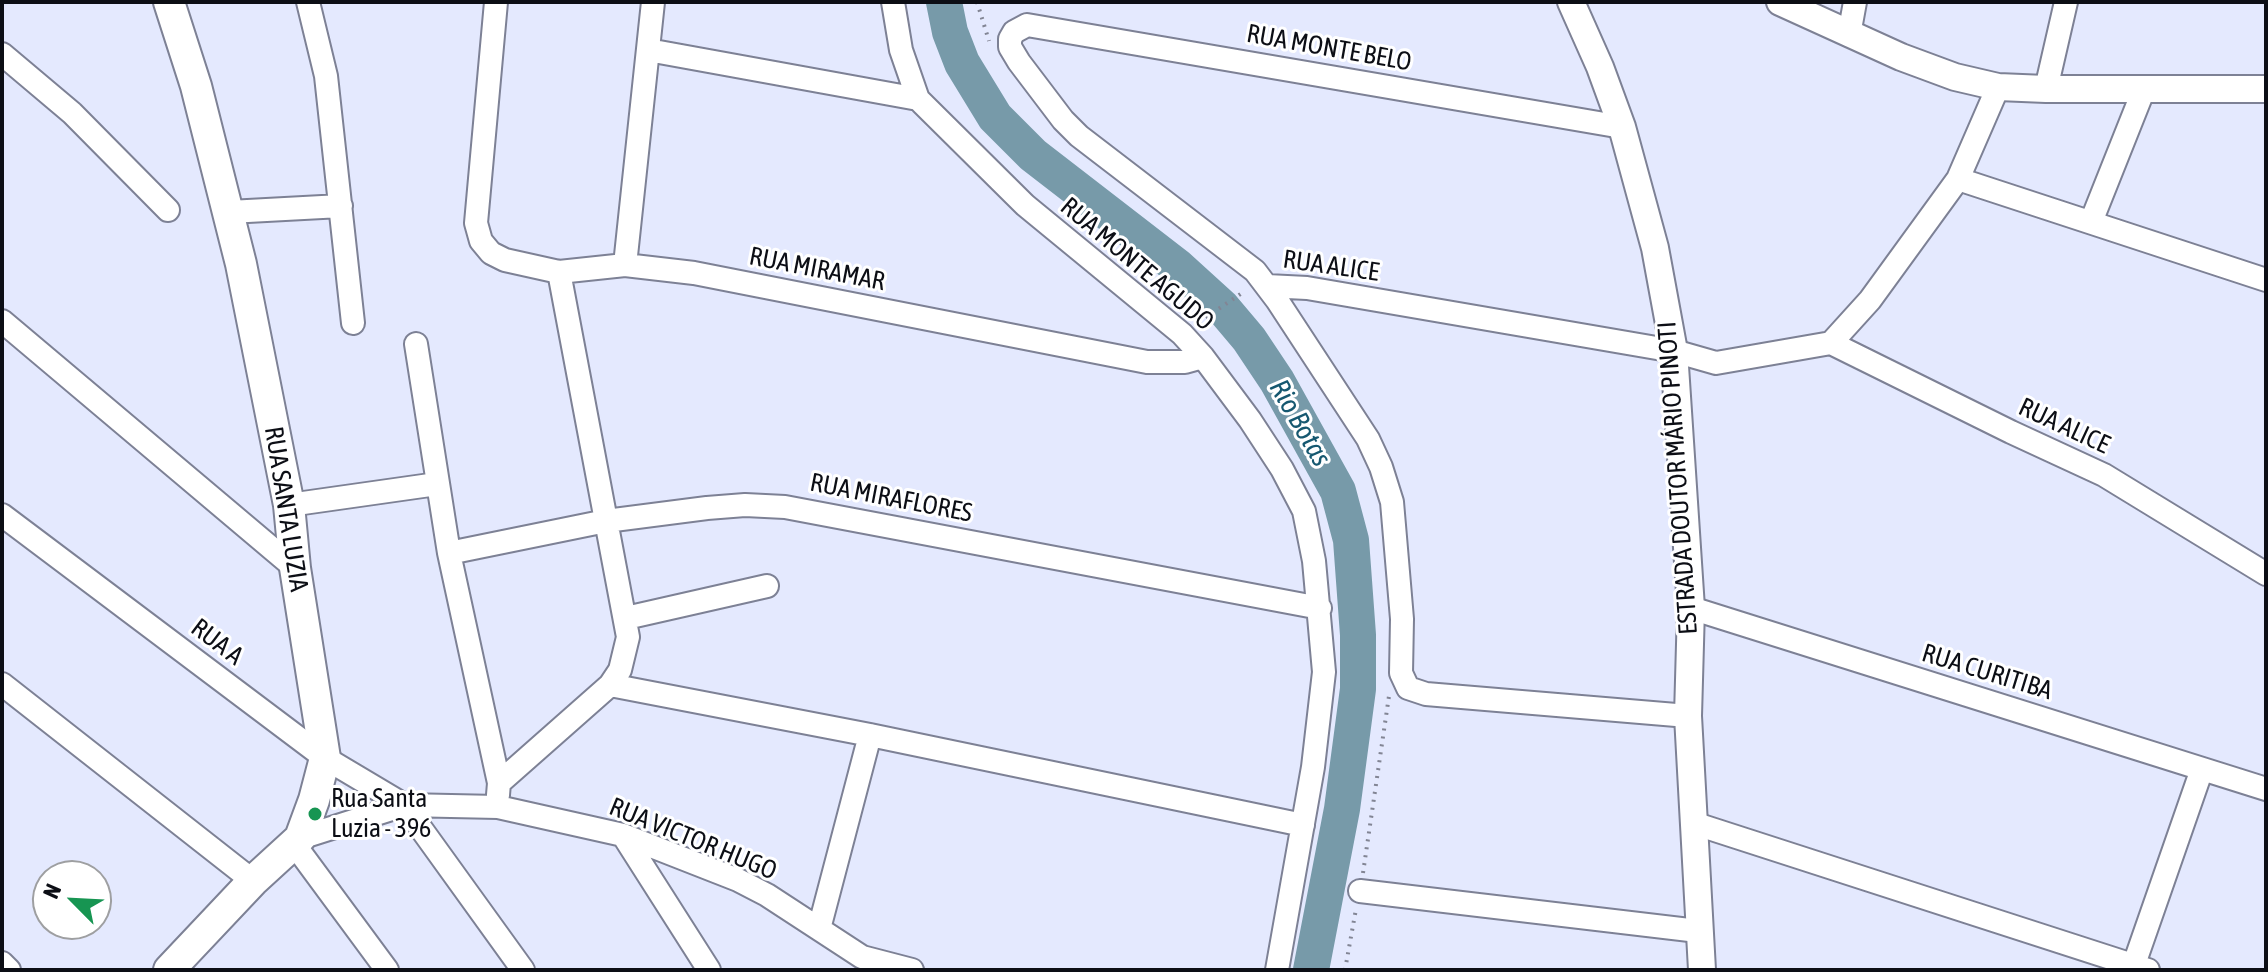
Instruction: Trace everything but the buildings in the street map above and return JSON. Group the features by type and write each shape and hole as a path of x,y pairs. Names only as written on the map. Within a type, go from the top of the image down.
{"main road":[{"name":"RUA SANTA LUZIA","path":"169,2 196,86 229,212 289,505 295,568 325,758 314,800 297,841 253,881 169,970"}],"street":[{"path":"308,2 326,76 353,323"},
{"name":"RUA MIRAMAR","path":"496,2 476,223 481,241 491,253 505,260 559,272 625,265 694,273 1147,362 1185,362 1203,357"},
{"path":"625,265 653,2"},
{"name":"RUA MONTE AGUDO","path":"893,2 901,50 918,99 1025,205 1182,334 1250,420 1282,469 1304,511 1320,608 1323,695 1277,970"},
{"name":"ESTRADA DOUTOR MÁRIO PINOTI","path":"1571,2 1622,127 1655,248 1674,351 1691,608 1688,716 1702,970"},
{"path":"1780,2 1849,35 1955,77 1998,87 2266,89"},
{"path":"1849,35 1855,2"},
{"path":"2046,89 2066,2"},
{"name":"RUA MONTE BELO","path":"1027,25 1622,127"},
{"name":"RUA ALICE","path":"1027,25 1014,32 1010,47 1063,120 1109,161 1238,257 1267,286 1307,288 1674,351 1716,363 1831,343 2104,475 2266,574"},
{"path":"648,50 918,99"},
{"path":"2,54 72,113 168,210"},
{"path":"1831,343 1870,300 1958,179 1998,87"},
{"path":"2091,222 2144,89"},
{"path":"1958,179 2266,280"},
{"path":"229,212 341,206"},
{"path":"499,783 610,685 620,670 626,651 626,618 559,272"},
{"path":"1267,286 1368,439 1388,484 1396,527 1400,584 1401,673 1408,688 1426,694 1688,716"},
{"path":"2,321 295,568"},
{"path":"416,344 449,553 499,783 498,807"},
{"path":"289,505 437,484"},
{"name":"RUA MIRAFLORES","path":"449,553 606,521 745,505 785,507 1320,608"},
{"name":"RUA A","path":"2,515 325,758 404,805"},
{"path":"626,618 767,586"},
{"name":"RUA CURITIBA","path":"1691,608 2266,789"},
{"path":"2,684 253,881"},
{"path":"610,685 870,735 1303,825"},
{"path":"819,929 870,735"},
{"path":"1693,823 2138,968 2202,769"},
{"path":"404,805 523,970"},
{"name":"RUA VICTOR HUGO","path":"297,841 404,805 498,807 623,835 738,880 767,895 862,957 912,970"},
{"path":"623,835 709,970"},
{"path":"297,841 387,970"},
{"path":"1360,891 1698,931"},
{"path":"2,963 9,970"}],"path":[{"path":"1199,322 1240,293"}],"waterway":[{"name":"Rio Botas","path":"944,2 950,32 962,63 995,117 1033,155 1178,267 1222,307 1249,339 1277,381 1338,491 1351,540 1358,635 1358,689 1342,809 1311,970"}],"place":[{"name":"Rua Santa Luzia - 396","path":"315,814"}]}
